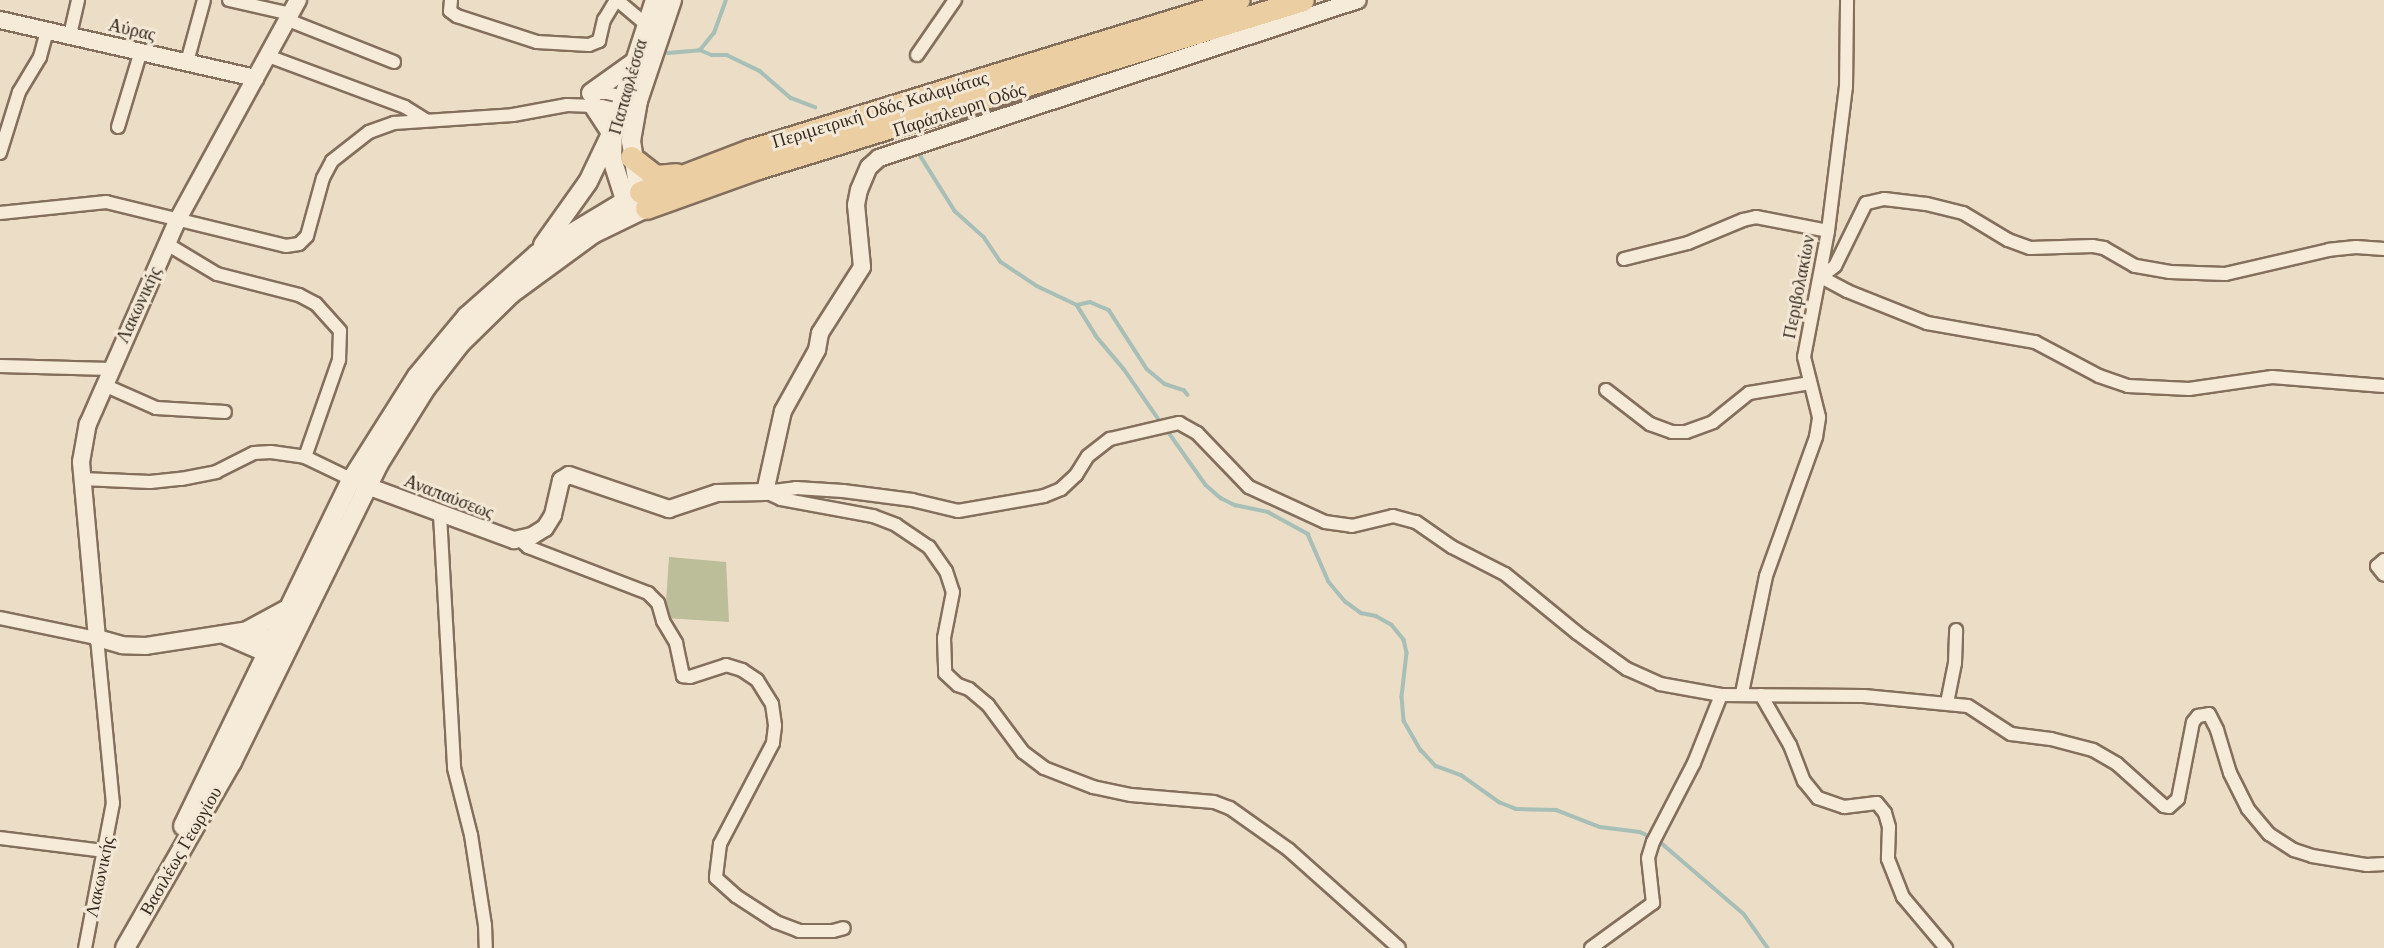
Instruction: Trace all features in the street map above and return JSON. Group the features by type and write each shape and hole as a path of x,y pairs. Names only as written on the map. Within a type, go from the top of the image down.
{"main road":[{"name":"Παπαφλέσσα","path":"635,204 629,105 636,61 655,0"},
{"name":"Παπαφλέσσα","path":"635,204 612,159 612,131 629,105 672,0"},
{"name":"Περιμετρική Οδός Καλαμάτας","path":"537,254 635,204 688,172 813,130 1238,0"},
{"name":"Περιμετρική Οδός Καλαμάτας","path":"635,204 1303,0"},
{"path":"537,254 588,182 612,131 592,99 636,61"},
{"path":"632,157 655,176 688,172"},
{"name":"Βασιλέως Γεωργίου","path":"129,941 286,610 359,483 426,388 472,331 546,266 635,204"},
{"name":"Βασιλέως Γεωργίου","path":"129,941 232,762 286,654 393,410 438,349 476,308 537,254"},
{"path":"249,630 286,610"}],"street":[{"path":"70,35 78,0"},
{"path":"187,62 204,0"},
{"path":"229,0 292,11 394,62"},
{"path":"450,0 450,11 468,20 537,42 589,45 599,41 604,20 617,0 647,25"},
{"path":"917,55 955,0"},
{"name":"Παράπλευρη Οδός","path":"765,492 783,411 817,350 820,333 862,267 856,205 869,167 879,158 1357,0"},
{"name":"Περιβολακίων","path":"1742,694 1766,576 1813,454 1819,417 1804,356 1821,277 1846,87 1847,0"},
{"name":"Λακωνικής","path":"86,945 111,826 112,772 82,479 86,433 110,369 177,221 292,11"},
{"name":"Αύρας","path":"0,20 256,78"},
{"path":"0,153 19,92 38,61 47,30"},
{"path":"118,127 141,51"},
{"path":"268,56 405,107 426,120"},
{"path":"0,213 106,202 286,246 299,244 307,236 323,178 332,161 369,132 394,123 513,115 592,99 629,105"},
{"path":"2384,249 2329,250 2225,274 2170,272 2135,266 2094,246 2030,247 2008,240 1956,211 1884,199 1866,203 1835,266 1821,277 1847,291 1927,323 2035,342 2099,376 2128,386 2189,389 2272,377 2384,386"},
{"path":"1624,259 1688,243 1743,220 1756,218 1828,231"},
{"path":"167,244 217,274 271,286 308,299 331,318 340,331 339,360 305,457"},
{"path":"0,366 110,369"},
{"path":"1606,390 1650,424 1672,432 1686,432 1713,422 1748,393 1810,383"},
{"path":"104,385 156,408 225,412"},
{"path":"844,928 833,932 799,931 756,909 716,878 720,844 773,743 775,726 772,704 757,680 742,670 726,665 690,677 683,676 676,643 663,621 659,603 648,593 528,547 520,540 538,533 550,522 561,480 569,475 669,509 717,493 796,488 912,500 958,511 1044,496 1061,489 1076,475 1088,456 1110,439 1171,424 1189,426 1225,464 1259,493 1339,526 1393,516 1416,522 1452,547 1512,579 1577,633 1642,677 1721,695 1864,696 1968,706 2011,734 2051,739 2092,750 2117,764 2164,806 2169,807 2178,799 2193,722 2197,716 2209,715 2217,730 2230,773 2248,809 2269,834 2294,850 2312,856 2384,864"},
{"name":"Αναπαύσεως","path":"82,479 150,482 216,472 254,453 286,452 305,457 359,483 502,538 520,540"},
{"path":"765,492 781,499 873,516 896,525 929,547 946,571 953,592 944,638 945,673 988,705 1023,752 1044,768 1093,787 1131,795 1214,802 1230,808 1289,850 1399,948"},
{"path":"440,514 454,768 471,835 486,948"},
{"path":"2384,560 2376,566 2384,575"},
{"path":"0,618 134,646 249,630 269,646"},
{"path":"1947,703 1955,663 1956,630"},
{"path":"223,635 269,646 286,654"},
{"path":"1591,948 1653,903 1648,858 1655,838 1694,763 1721,695"},
{"path":"1761,695 1790,745 1804,781 1818,798 1844,807 1878,803 1885,813 1889,827 1888,859 1903,897 1946,948"},
{"path":"0,838 105,851"}],"green space":[{"path":"669,557 726,562 729,622 665,618"}],"waterway":[{"path":"700,50 714,33 726,0"},
{"path":"668,53 700,50 712,55 727,55 760,71 791,98 815,107"},
{"path":"920,155 955,211 984,237 1001,262 1037,286 1077,305 1096,336 1124,369 1162,424"},
{"path":"1077,305 1090,302 1109,310 1147,369 1165,384 1184,390 1188,395"},
{"path":"1167,430 1206,485 1221,498 1235,505 1268,512 1308,534 1329,582 1346,602 1361,613 1376,616 1392,625 1404,640 1407,653 1402,697 1404,721 1421,750 1436,766 1461,775 1499,802 1516,809 1556,810 1600,827 1640,832 1651,837"},
{"path":"1658,840 1744,914 1768,948"}]}
